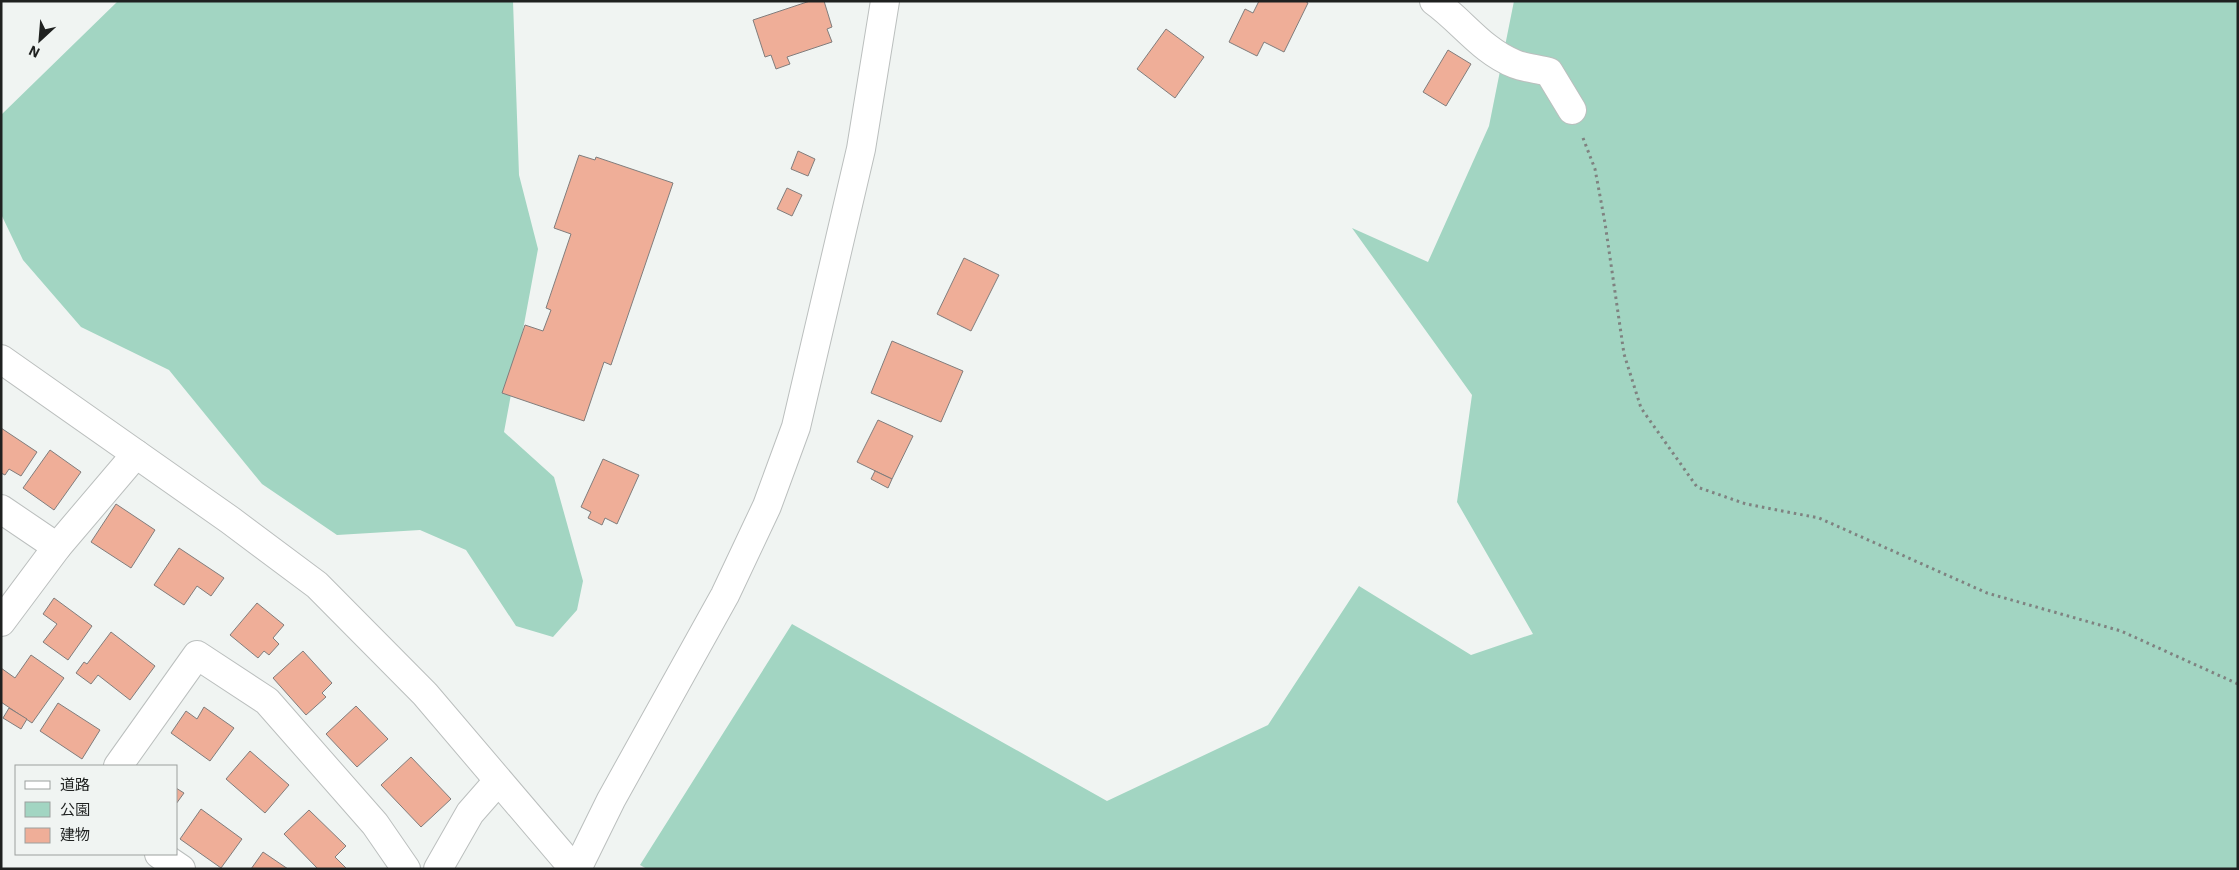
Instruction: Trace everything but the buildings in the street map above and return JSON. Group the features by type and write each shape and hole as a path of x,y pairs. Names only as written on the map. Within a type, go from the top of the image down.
{"street":[{"path":"1,359 318,585 425,694 575,869 611,800 725,595 767,506 796,427 861,149 885,1"},
{"path":"1434,1 1449,12 1482,44 1515,64 1549,72 1572,110"},
{"path":"1,622 57,547 136,454"},
{"path":"1,509 57,547"},
{"path":"119,765 196,655 267,702 375,824 406,869"},
{"path":"438,869 470,814 498,781"},
{"path":"161,855 181,869"}],"path":[{"path":"1572,110 1595,170 1606,223 1624,354 1641,408 1697,487 1746,504 1819,518 1986,593 2121,631 2238,684"}],"green space":[{"path":"118,1 513,1 519,175 538,249 504,432 554,477 583,581 577,610 553,637 516,626 466,550 420,530 337,535 262,484 169,370 81,327 23,260 1,214 1,115"},
{"path":"1514,1 2238,1 2238,869 647,869 640,865 792,624 1107,801 1268,725 1359,586 1471,655 1533,634 1457,502 1472,395 1352,228 1428,262 1489,126"}]}
